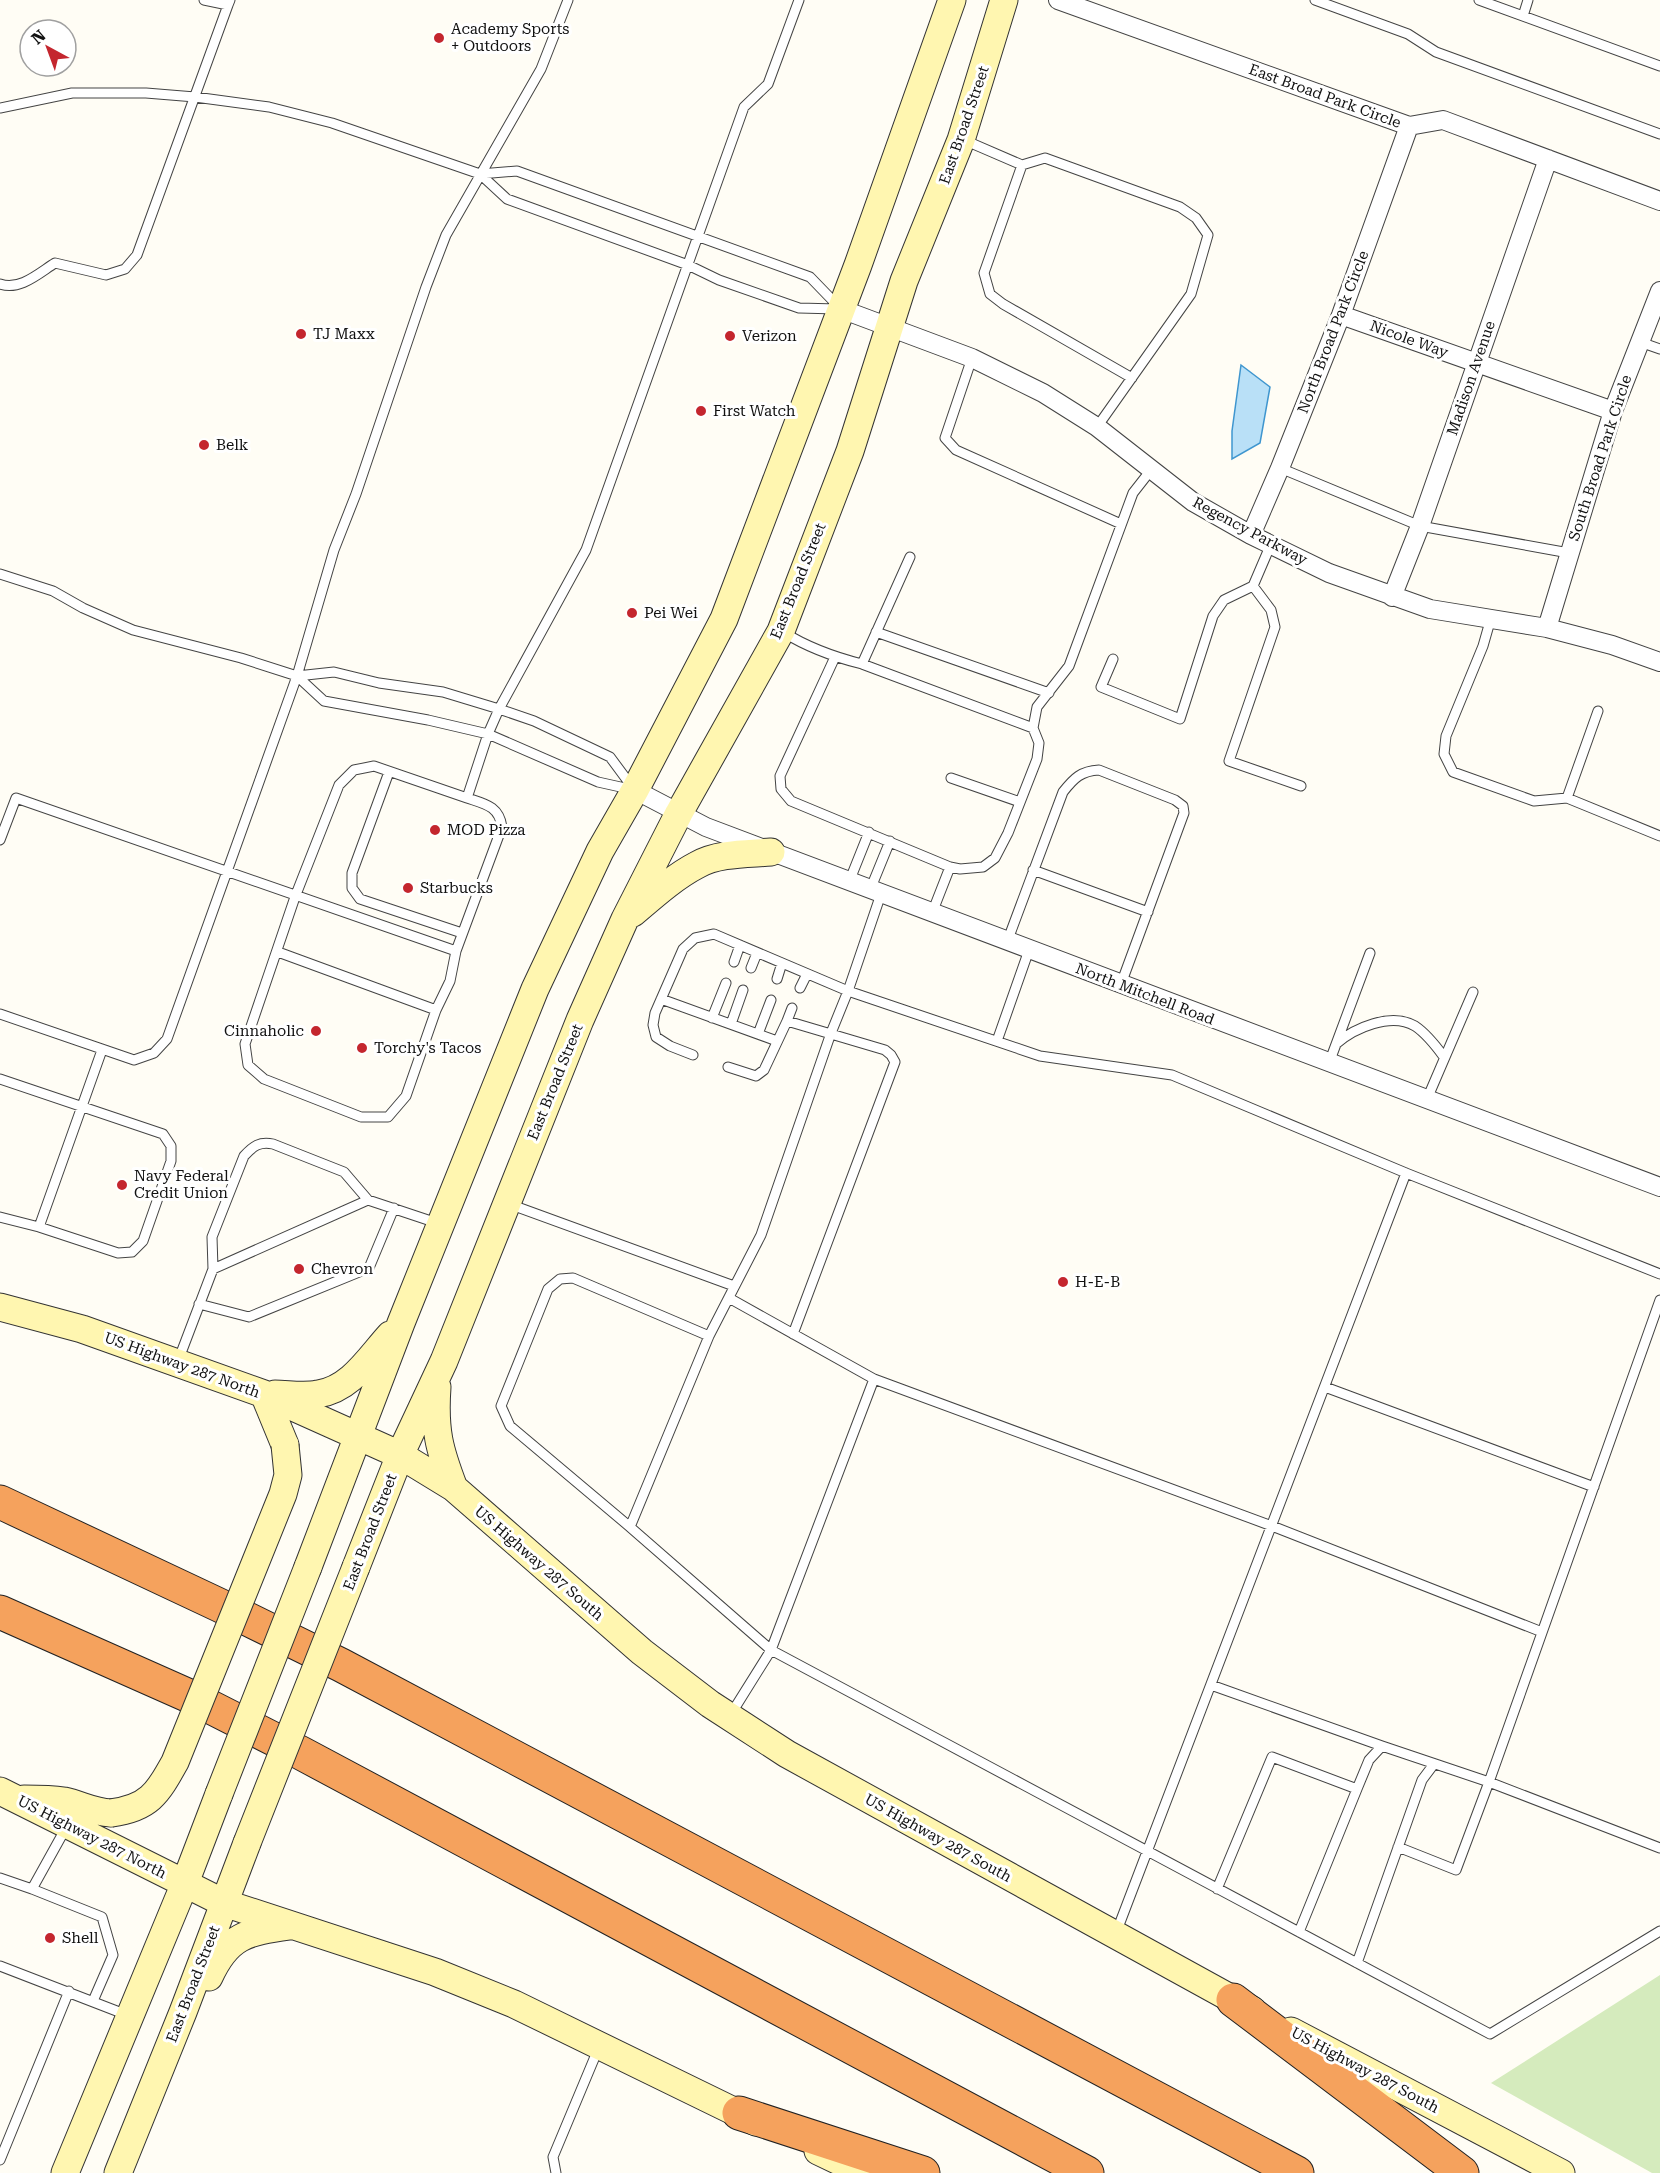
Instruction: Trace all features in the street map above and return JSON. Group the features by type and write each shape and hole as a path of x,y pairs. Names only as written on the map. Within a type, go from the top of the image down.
{"highway":[{"path":"0,1502 341,1665 1297,2173"},
{"path":"0,1612 188,1695 301,1752 1087,2173"},
{"path":"1233,2000 1462,2173"},
{"path":"739,2113 923,2173"}],"main road":[{"path":"65,2173 184,1883 359,1438 401,1323 536,989 600,851 635,790 724,619 841,309 952,0"},
{"name":"East Broad Street","path":"118,2173 400,1455 438,1373 580,1020 625,919 680,813 781,631 850,451 904,281 961,140 1004,0"},
{"path":"625,919 671,882 698,864 730,856 771,852"},
{"name":"US Highway 287 North","path":"0,1307 82,1329 264,1394 359,1438"},
{"path":"73,1815 131,1810 159,1790 175,1762 283,1494 288,1475 285,1445 264,1394 318,1395 337,1388 354,1377 401,1323"},
{"path":"438,1373 435,1416 440,1450 454,1488"},
{"name":"US Highway 287 South","path":"359,1438 400,1455 454,1488 642,1652 729,1716 787,1754 1233,2000 1561,2173"},
{"name":"US Highway 287 North","path":"7,1794 73,1815 184,1883"},
{"path":"184,1883 224,1903 435,1972 514,2004 864,2173"},
{"path":"183,2012 207,1982 224,1950 231,1944 264,1930 294,1925"}],"street":[{"name":"East Broad Park Circle","path":"1058,0 1409,126 1443,120 1660,201"},
{"name":"North Broad Park Circle","path":"1251,535 1281,468 1341,315 1409,126"},
{"name":"Madison Avenue","path":"1392,597 1420,526 1548,159"},
{"name":"South Broad Park Circle","path":"1546,628 1613,411 1660,291"},
{"name":"Regency Parkway","path":"841,309 972,358 1043,393 1097,427 1192,502 1251,535 1329,573 1430,609 1546,628 1612,645 1660,662"},
{"name":"Nicole Way","path":"1341,315 1613,411"},
{"name":"North Mitchell Road","path":"635,790 706,827 1660,1187"}],"lane":[{"path":"0,284 6,286 22,284 55,263 106,276 125,269 137,255 229,2 204,0"},
{"path":"0,1014 134,1060 154,1053 167,1039 297,676 334,550 356,494 426,287 446,235 541,69 568,0"},
{"path":"467,798 488,734 499,709 585,550 744,107 768,84 799,0"},
{"path":"1315,0 1408,34 1436,52 1660,134"},
{"path":"1479,0 1660,66"},
{"path":"1523,16 1528,0"},
{"path":"0,108 72,93 146,93 195,97 269,108 332,123 480,174 517,171 698,236 810,277 841,309"},
{"path":"961,140 1022,165 1045,158 1180,207 1196,218 1208,236 1191,294 1097,427"},
{"path":"1022,165 984,273 990,294 1003,304 1132,378"},
{"path":"480,174 507,199 688,265 719,280 799,308 841,309"},
{"path":"1640,342 1660,349"},
{"path":"972,358 945,438 956,450 1121,524"},
{"path":"1281,468 1420,526 1569,553"},
{"path":"835,657 780,776 781,789 791,801 950,867 960,869 983,867 995,858 1036,759 1039,743 1033,728 1037,707 1069,666 1132,493 1151,470"},
{"path":"1113,659 1101,687 1180,719 1213,616 1224,600 1254,586 1271,544"},
{"path":"862,664 910,557"},
{"path":"0,574 52,591 83,608 133,630 242,658 297,676 334,672 379,683 442,692 499,709 534,721 610,757 635,790"},
{"path":"1254,586 1271,610 1275,627 1229,761 1301,786"},
{"path":"1491,618 1483,646 1446,736 1444,754 1453,771 1534,801 1567,798 1660,836"},
{"path":"781,631 795,640 835,657 862,664 1033,728"},
{"path":"876,632 1049,693"},
{"path":"297,676 324,701 428,720 488,734 598,782 635,790"},
{"path":"1567,798 1598,711"},
{"path":"374,766 389,772 489,806 500,816 502,827 462,933 450,981 436,1010 406,1096 387,1117 361,1117 264,1079 248,1065 245,1044 295,897 339,785 354,770 374,766"},
{"path":"1007,942 1063,792 1075,776 1086,771 1099,771 1175,800 1183,806 1184,813 1121,984"},
{"path":"389,772 352,873 352,888 360,898 462,933"},
{"path":"951,778 1020,802"},
{"path":"0,840 16,798 229,871 295,897 456,951"},
{"path":"849,882 869,832"},
{"path":"630,1527 709,1335 761,1235 831,1033 848,991 890,841"},
{"path":"932,913 950,867"},
{"path":"1034,870 1148,912"},
{"path":"693,1055 670,1046 656,1037 653,1025 661,999 683,950 695,938 714,934 848,991 1040,1056 1172,1075 1406,1173 1660,1274"},
{"path":"734,962 740,945"},
{"path":"997,1041 1029,950"},
{"path":"278,952 436,1010"},
{"path":"751,968 757,952"},
{"path":"1329,1062 1370,953"},
{"path":"777,979 782,963"},
{"path":"800,988 807,974"},
{"path":"712,1018 726,983"},
{"path":"731,1024 743,990"},
{"path":"1427,1100 1473,992"},
{"path":"661,999 777,1041"},
{"path":"758,1034 771,1000"},
{"path":"728,1067 756,1076 764,1070 792,1008"},
{"path":"787,1021 885,1050 895,1062 793,1334"},
{"path":"1336,1044 1349,1033 1362,1027 1379,1022 1401,1022 1414,1025 1432,1041 1444,1057"},
{"path":"39,1227 102,1050"},
{"path":"0,1079 163,1134 171,1146 171,1161 143,1241 132,1252 118,1253 39,1227 0,1217"},
{"path":"178,1363 213,1269 212,1237 244,1156 251,1148 262,1142 273,1144 344,1172 368,1200 442,1225"},
{"path":"1116,1936 1406,1173"},
{"path":"213,1269 368,1200"},
{"path":"507,1203 735,1287"},
{"path":"200,1304 249,1317 369,1268 394,1208"},
{"path":"709,1335 573,1278 560,1279 548,1289 501,1406 510,1426 771,1650 1490,2034 1660,1931"},
{"path":"729,1298 874,1379 1272,1526 1542,1632"},
{"path":"1398,1847 1456,1869 1660,1300"},
{"path":"729,1716 771,1650 874,1379"},
{"path":"1325,1387 1594,1487"},
{"path":"1211,1684 1489,1782 1660,1848"},
{"path":"1299,1932 1369,1760 1382,1746"},
{"path":"1217,1889 1272,1757 1358,1789"},
{"path":"1357,1963 1422,1779 1434,1764"},
{"path":"32,1889 73,1815"},
{"path":"0,1878 102,1917 113,1956 93,2001"},
{"path":"0,1966 130,2016"},
{"path":"0,2160 69,1991"},
{"path":"556,2173 552,2157 601,2045"}],"green space":[{"path":"1660,1975 1660,2173 1652,2173 1491,2083"}],"water":[{"path":"1241,365 1270,387 1260,443 1232,459 1232,431"}],"place":[{"name":"Academy Sports + Outdoors","path":"439,38"},
{"name":"TJ Maxx","path":"301,334"},
{"name":"Verizon","path":"730,336"},
{"name":"First Watch","path":"701,411"},
{"name":"Belk","path":"204,445"},
{"name":"Pei Wei","path":"632,613"},
{"name":"MOD Pizza","path":"435,830"},
{"name":"Starbucks","path":"408,888"},
{"name":"Cinnaholic","path":"316,1031"},
{"name":"Torchy's Tacos","path":"362,1048"},
{"name":"Navy Federal Credit Union","path":"122,1185"},
{"name":"Chevron","path":"299,1269"},
{"name":"H-E-B","path":"1063,1282"},
{"name":"Shell","path":"50,1938"}]}
